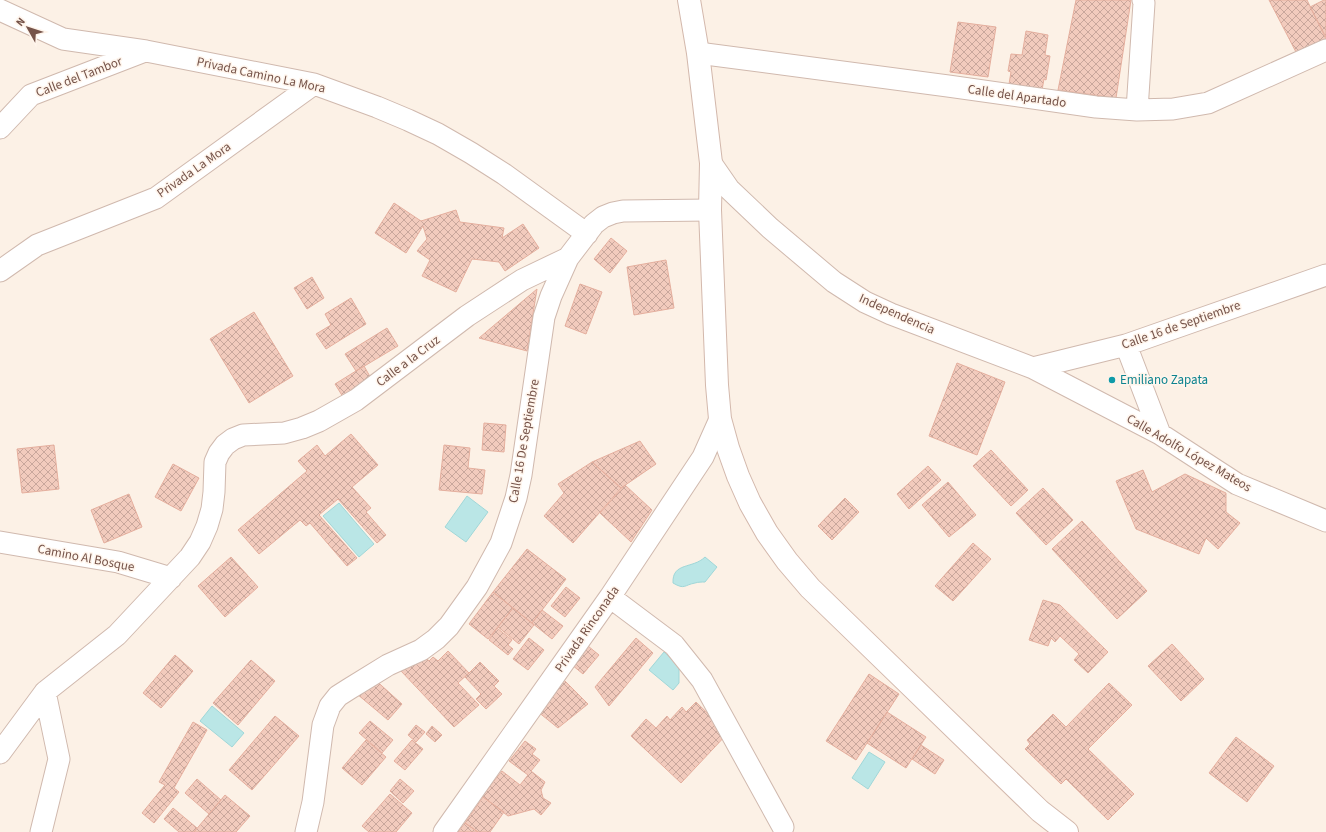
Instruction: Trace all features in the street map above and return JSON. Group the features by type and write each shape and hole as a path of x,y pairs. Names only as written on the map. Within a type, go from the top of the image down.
{"main road":[{"path":"689,0 698,53 710,163 710,210 717,385 720,419 728,448 750,503 767,533 787,562 810,588 1040,811 1067,832"}],"street":[{"path":"1137,110 1143,0"},
{"name":"Privada Camino La Mora","path":"0,10 63,39 146,51 314,84 408,120 451,141 471,152 504,174 587,234"},
{"name":"Calle del Apartado","path":"698,53 1096,107 1137,110 1173,109 1208,103 1326,50"},
{"name":"Calle del Tambor","path":"0,128 31,95 146,51"},
{"name":"Privada La Mora","path":"0,271 37,245 156,198 314,84"},
{"name":"Independencia","path":"710,163 729,189 765,223 834,282 866,302 891,314 1033,368"},
{"name":"Calle a la Cruz","path":"0,753 45,692 117,635 190,557 200,542 207,526 212,509 215,462 225,445 233,439 243,435 284,432 302,428 356,400 467,316 522,280 568,258 594,224 603,217 613,213 710,210"},
{"name":"Calle 16 De Septiembre","path":"306,832 314,802 323,724 330,706 338,696 349,689 388,665 421,650 436,639 456,618 477,587 501,543 516,498 521,476 544,317 551,296 568,258"},
{"name":"Calle 16 de Septiembre","path":"1033,368 1126,345 1326,275"},
{"path":"1126,345 1160,434"},
{"name":"Calle Adolfo López Mateos","path":"1033,368 1160,434 1237,484 1326,521"},
{"name":"Privada Rinconada","path":"444,832 610,598 703,457 720,419"},
{"name":"Camino Al Bosque","path":"0,542 118,562 171,578"},
{"path":"610,598 674,645 702,680 783,827"},
{"path":"41,832 59,759 45,692"}],"water":[{"path":"467,496 488,512 466,542 445,527"},
{"path":"339,503 374,544 359,557 323,516"},
{"path":"705,557 717,567 705,582 682,587 673,583 676,572 684,567 700,561"},
{"path":"664,652 679,665 679,683 673,690 649,670"},
{"path":"212,706 244,733 232,747 200,721"},
{"path":"869,752 885,762 868,789 852,778"}],"building":[{"path":"1076,0 1131,0 1116,98 1058,90"},
{"path":"1269,0 1307,0 1326,39 1297,54"},
{"path":"1326,0 1326,37 1310,7"},
{"path":"958,22 996,27 988,77 950,72"},
{"path":"1026,31 1048,35 1045,55 1050,56 1046,80 1044,79 1042,90 1009,84 1011,72 1008,71 1011,54 1022,55"},
{"path":"394,203 421,221 456,210 460,222 504,228 502,238 523,224 539,248 505,271 499,262 472,259 456,292 422,276 430,260 417,251 427,239 423,226 406,253 375,233"},
{"path":"611,238 627,251 610,273 594,259"},
{"path":"666,260 674,308 634,315 627,267"},
{"path":"312,277 324,298 307,309 294,288"},
{"path":"580,284 602,292 586,334 565,326"},
{"path":"537,289 527,351 479,338"},
{"path":"351,298 366,324 326,349 316,334 331,325 325,314"},
{"path":"254,312 293,376 249,403 210,339"},
{"path":"387,328 398,346 356,371 345,354"},
{"path":"957,363 1005,382 977,455 929,436"},
{"path":"364,366 372,380 343,397 335,384"},
{"path":"484,423 506,425 504,452 482,450"},
{"path":"351,434 378,465 352,487 371,508 366,512 386,535 377,543 338,499 319,515 357,558 347,566 310,523 306,526 300,520 259,554 238,530 307,471 298,461 317,445 325,456"},
{"path":"640,441 656,464 621,488 592,462"},
{"path":"54,445 59,489 22,493 17,449"},
{"path":"444,445 470,448 468,468 485,470 482,494 439,490"},
{"path":"991,450 1028,490 1011,506 973,466"},
{"path":"592,462 621,488 573,543 544,516 564,493 558,484"},
{"path":"173,464 199,478 181,511 155,497"},
{"path":"928,466 941,480 909,509 897,494"},
{"path":"1143,470 1152,492 1185,474 1226,493 1226,512 1240,523 1218,549 1206,538 1199,554 1136,529 1116,481"},
{"path":"948,482 976,515 949,537 922,505"},
{"path":"625,485 652,510 631,542 600,513"},
{"path":"1043,488 1073,520 1046,545 1016,513"},
{"path":"129,494 142,527 104,543 91,510"},
{"path":"845,498 859,512 832,540 818,526"},
{"path":"1082,521 1147,591 1117,619 1052,549"},
{"path":"973,543 991,559 953,601 935,586"},
{"path":"527,549 566,579 532,623 493,592"},
{"path":"231,557 258,587 225,617 198,586"},
{"path":"566,587 580,598 565,617 551,606"},
{"path":"493,592 513,608 488,639 469,624"},
{"path":"1043,600 1060,605 1108,652 1088,673 1074,660 1079,654 1060,636 1055,642 1051,638 1048,646 1029,640"},
{"path":"513,608 534,625 519,644 498,627"},
{"path":"542,610 563,626 552,639 532,623"},
{"path":"497,628 512,640 508,645 513,649 508,655 489,640"},
{"path":"529,638 544,650 528,670 513,659"},
{"path":"636,638 653,653 609,706 595,687"},
{"path":"1172,644 1204,679 1181,701 1148,666"},
{"path":"588,646 599,655 583,674 572,665"},
{"path":"448,651 469,673 458,683 479,705 454,727 401,671 421,652 429,661 433,657 438,661"},
{"path":"175,655 193,671 161,708 143,693"},
{"path":"251,660 275,681 238,725 213,703"},
{"path":"480,662 499,681 494,686 502,694 486,709 476,699 481,694 465,677"},
{"path":"869,674 899,694 856,760 826,741"},
{"path":"372,677 402,704 388,720 357,694"},
{"path":"564,680 588,704 558,728 537,711"},
{"path":"1109,683 1132,705 1088,749 1134,794 1108,820 1066,779 1061,784 1025,749 1030,744 1027,740 1053,714 1066,727"},
{"path":"696,702 728,733 681,783 631,736 646,719 656,728 667,716 670,720 682,707 686,712"},
{"path":"887,712 926,737 906,768 867,743"},
{"path":"275,716 299,736 252,790 229,770"},
{"path":"370,721 393,740 382,753 359,733"},
{"path":"193,722 207,730 174,788 179,792 154,823 142,813 165,785 159,782"},
{"path":"416,725 425,732 416,742 408,735"},
{"path":"432,726 442,735 435,742 426,734"},
{"path":"1236,737 1274,766 1247,802 1209,773"},
{"path":"366,740 386,757 362,785 342,768"},
{"path":"412,740 423,749 405,770 394,761"},
{"path":"525,741 536,749 532,754 540,760 531,771 545,782 541,790 543,798 551,803 541,815 534,809 508,816 482,796 502,771 520,785 528,775 509,761"},
{"path":"921,745 944,760 935,774 912,759"},
{"path":"197,779 221,800 209,814 185,793"},
{"path":"400,779 414,791 403,803 390,791"},
{"path":"390,794 412,813 396,832 369,832 362,826"},
{"path":"225,795 250,816 236,832 194,832"},
{"path":"483,797 504,812 490,832 478,832 465,823"},
{"path":"173,808 197,828 194,832 179,832 164,819"},
{"path":"465,823 478,832 458,832"}],"place":[{"name":"Emiliano Zapata","path":"1112,380"}]}
